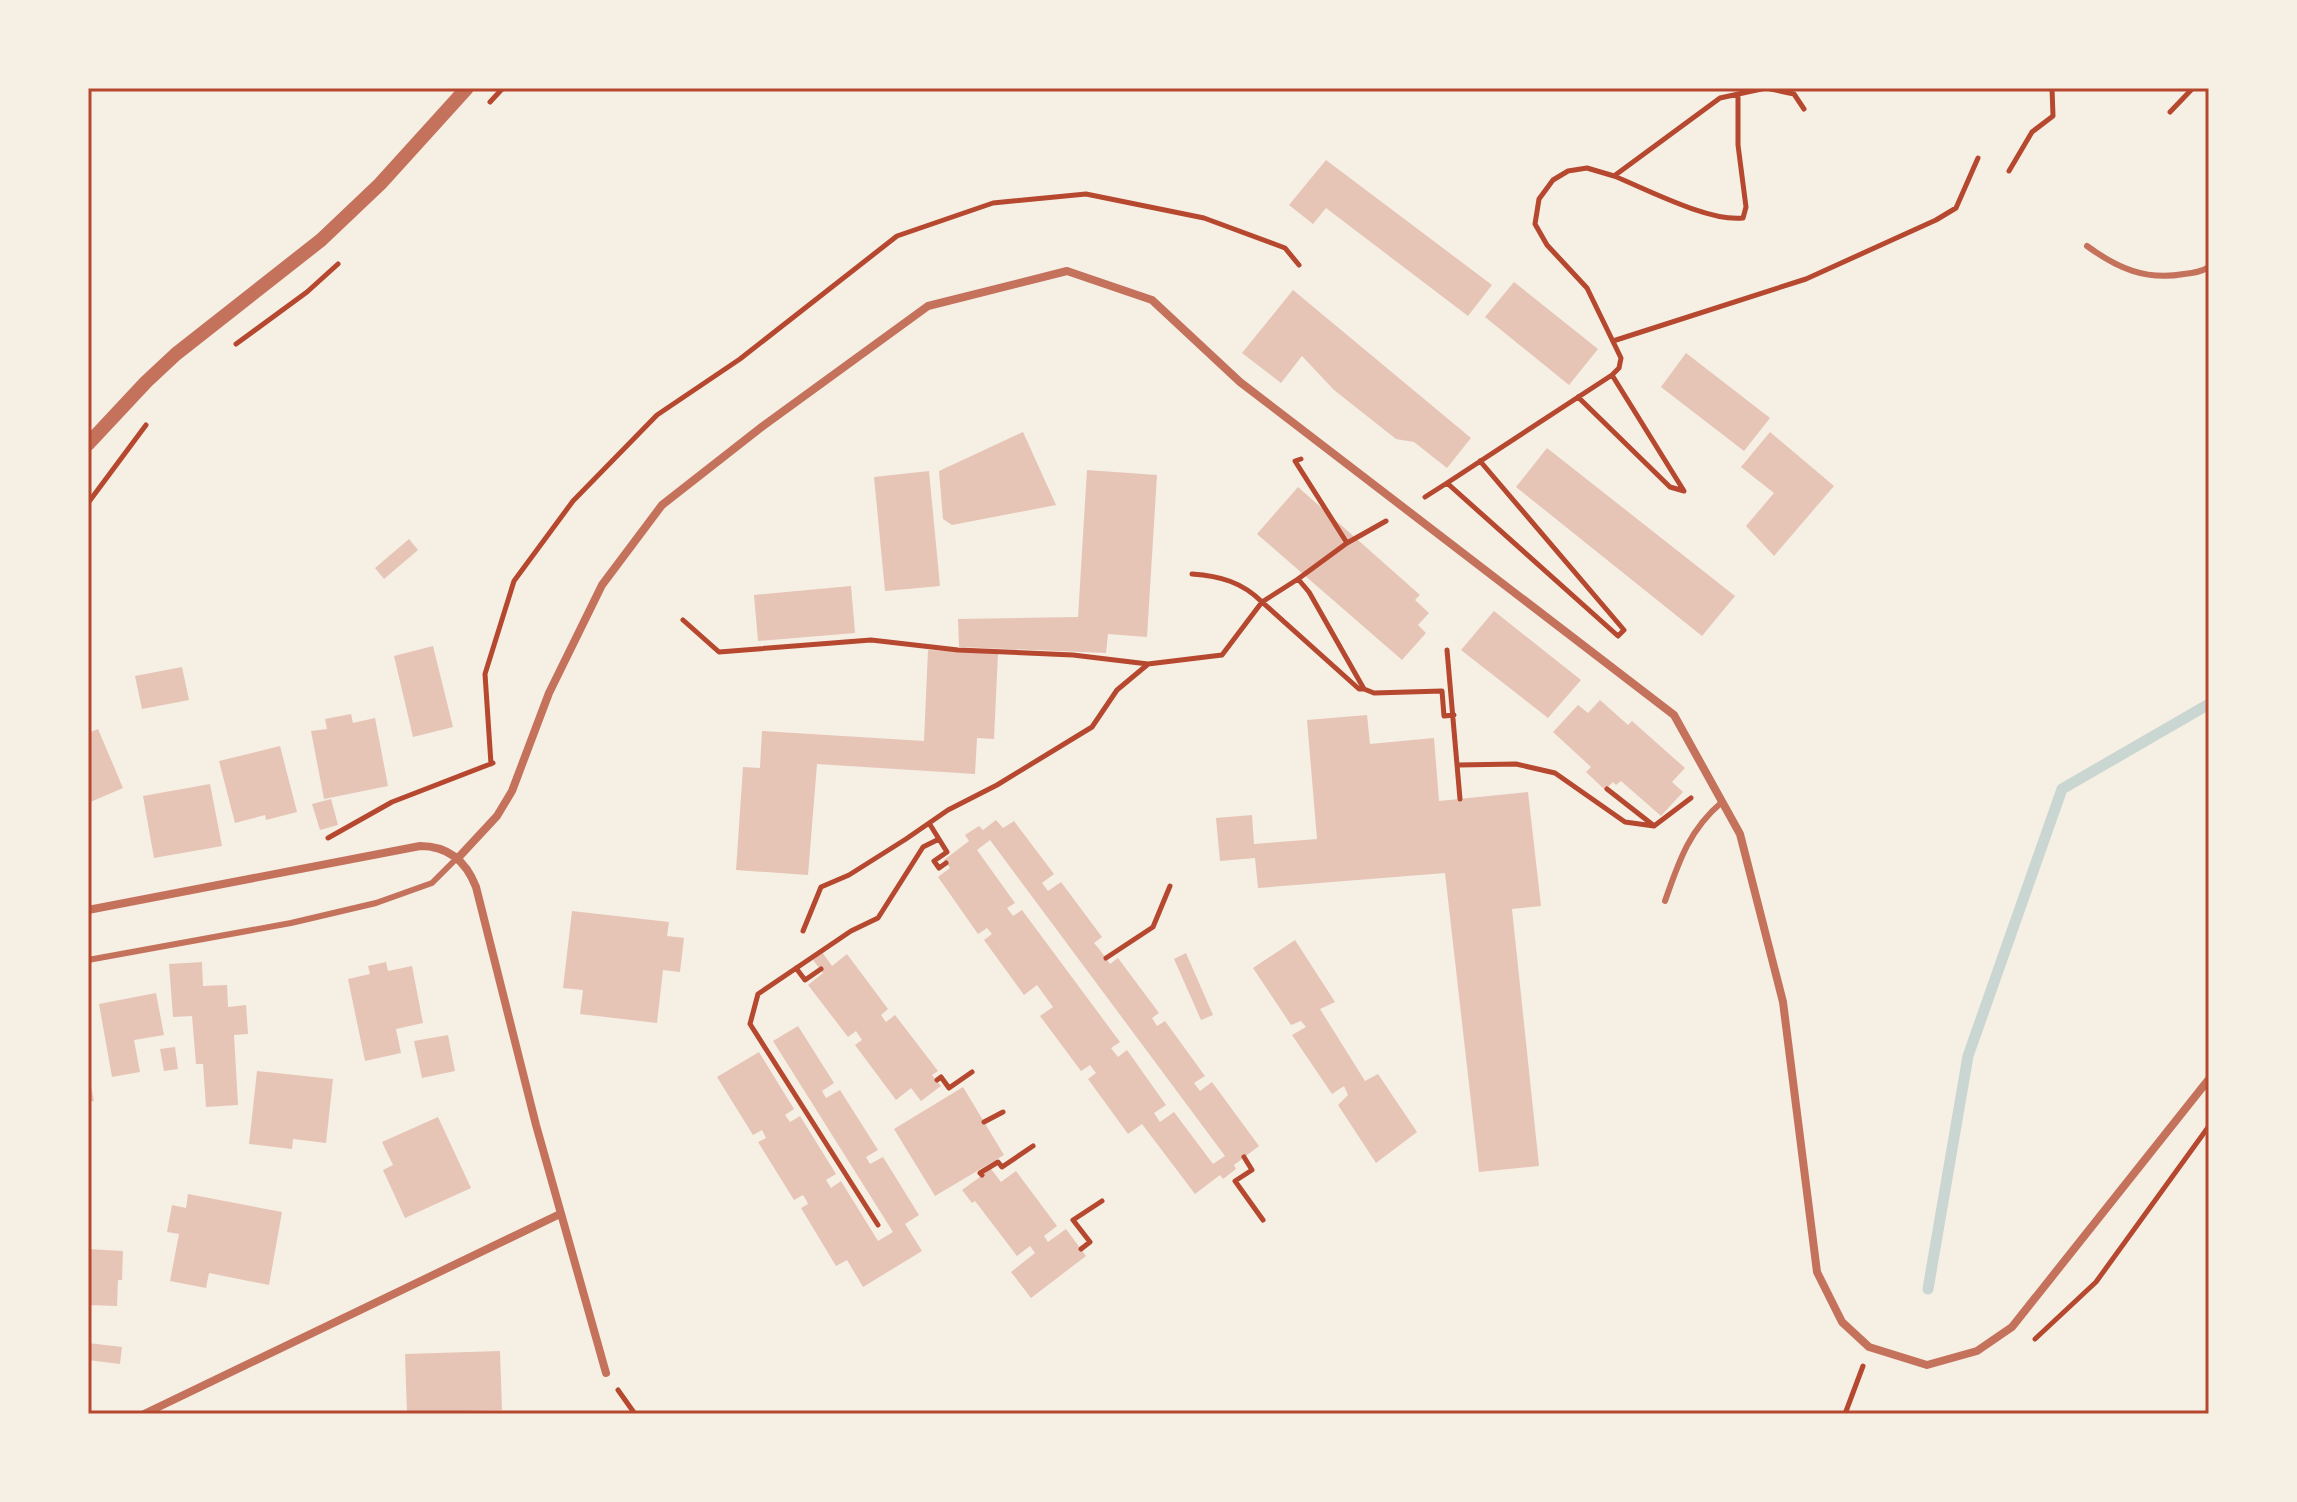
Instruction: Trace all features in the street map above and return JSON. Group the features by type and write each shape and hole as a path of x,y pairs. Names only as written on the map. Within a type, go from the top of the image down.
{"street":[{"path":"88,444 176,354 321,240 380,184 467,88"},
{"path":"458,858 497,816 512,791 554,683 602,585 662,505 752,434 928,306 1067,271 1152,300 1240,382 1674,715 1740,834 1783,1002 1817,1272 1842,1322 1869,1347 1927,1365 1977,1351 2012,1327 2209,1079"},
{"path":"88,910 420,846 440,848 458,858 476,887 560,1214 606,1373"},
{"path":"144,1414 560,1214"}],"lane":[{"path":"2087,246 2110,263 2142,275 2171,277 2209,267"},
{"path":"1665,901 1685,845 1704,818 1722,802"},
{"path":"88,960 291,923 376,903 432,883 458,858"}],"path":[{"path":"1614,176 1720,98 1766,88 1794,94 1804,109"},
{"path":"2009,171 2032,132 2053,116 2052,88"},
{"path":"2170,112 2193,88"},
{"path":"1480,461 1624,630 1618,636 1447,483 1619,368 1621,358 1587,288 1547,245 1535,224 1539,199 1553,180 1568,171 1587,168 1708,214 1743,218 1746,207 1738,145 1738,94"},
{"path":"1613,341 1806,279 1936,220 1956,208 1978,158"},
{"path":"1578,397 1670,487 1684,491 1612,375"},
{"path":"1305,457 1295,461 1347,543"},
{"path":"683,620 719,652 871,640 958,650 1073,655 1148,664 1222,655 1262,602 1347,543 1380,525 1372,514"},
{"path":"1192,574 1233,581 1249,589 1359,689 1374,693 1442,691 1444,716 1454,715"},
{"path":"1298,579 1309,592 1364,689"},
{"path":"1447,650 1460,799"},
{"path":"803,931 821,887 849,875 948,810 997,785 1092,727 1117,690 1148,664"},
{"path":"316,840 331,837 392,802 527,750"},
{"path":"1458,765 1516,764 1555,773 1625,822 1654,826 1694,796 1704,818"},
{"path":"1607,789 1654,826"},
{"path":"929,823 947,852 934,861 939,868 946,863"},
{"path":"878,1225 750,1024 758,994 851,931 878,918 923,847 939,839"},
{"path":"1106,958 1153,927 1170,886"},
{"path":"796,968 805,980 821,969"},
{"path":"937,1080 941,1077 949,1088 972,1072"},
{"path":"984,1122 1003,1112"},
{"path":"2031,1341 2042,1335 2096,1282 2209,1126"},
{"path":"982,1175 980,1173 998,1162 1002,1167 1033,1146"},
{"path":"1244,1157 1252,1170 1235,1181 1263,1220"},
{"path":"1081,1249 1090,1242 1073,1220 1102,1201"},
{"path":"1845,1414 1869,1347"},
{"path":"1854,1364 1873,1373"}],"building":[{"path":"1326,160 1492,285 1468,316 1326,208 1313,224 1289,205"},
{"path":"1514,282 1598,349 1569,385 1485,317"},
{"path":"1293,290 1471,438 1447,468 1414,442 1396,439 1334,390 1302,356 1281,383 1242,353"},
{"path":"1686,353 1770,418 1744,451 1661,387"},
{"path":"1023,432 1056,505 952,525 943,519 939,471"},
{"path":"1770,432 1834,486 1774,556 1746,526 1774,493 1741,467"},
{"path":"1547,448 1735,596 1702,636 1516,487"},
{"path":"1087,470 1157,475 1147,637 1108,634 1106,653 959,647 958,619 1078,617"},
{"path":"929,471 940,586 885,591 874,477"},
{"path":"1298,487 1420,595 1415,600 1429,613 1418,625 1426,633 1402,660 1257,534"},
{"path":"409,539 418,550 384,579 375,568"},
{"path":"851,586 855,633 758,641 754,595"},
{"path":"1494,611 1581,680 1548,718 1461,650"},
{"path":"433,646 453,727 413,737 394,656"},
{"path":"928,650 998,653 994,739 977,738 975,774 817,764 808,875 736,870 743,767 760,768 762,731 924,741"},
{"path":"182,667 189,700 142,709 135,676"},
{"path":"1600,700 1628,725 1632,721 1685,768 1672,782 1683,792 1661,816 1621,781 1616,785 1613,782 1605,790 1586,772 1591,767 1553,732 1578,705 1588,713"},
{"path":"351,714 353,723 375,718 388,786 324,799 311,731 327,729 325,719"},
{"path":"1367,715 1370,744 1434,738 1439,801 1528,792 1541,906 1512,909 1539,1166 1479,1172 1445,873 1258,888 1255,858 1220,861 1216,818 1252,815 1254,844 1317,839 1307,720"},
{"path":"98,729 123,788 88,803 88,733"},
{"path":"280,746 297,812 266,820 265,815 235,823 219,761"},
{"path":"210,784 222,846 154,858 143,796"},
{"path":"331,799 338,825 320,830 312,804"},
{"path":"996,820 1003,828 1014,821 1054,874 1042,883 1048,891 1061,882 1102,937 1094,943 1110,964 1118,958 1159,1013 1152,1018 1157,1026 1165,1021 1205,1076 1194,1083 1200,1091 1212,1082 1259,1146 1234,1165 1236,1169 1223,1179 1220,1175 1195,1194 1142,1124 1128,1134 1088,1079 1096,1073 1090,1065 1081,1071 1040,1016 1053,1007 1037,985 1024,995 984,940 992,934 987,928 978,934 938,877 950,868 944,860 969,841 965,835 979,826 983,830","holes":["990,840 1225,1156 1213,1164 1174,1112 1160,1122 1154,1113 1166,1105 1127,1050 1118,1057 1111,1048 1120,1042 1022,910 1013,916 1007,908 1015,903 977,850"]},
{"path":"572,911 669,922 667,936 684,938 680,972 663,970 657,1023 580,1014 583,990 563,988"},
{"path":"1295,940 1335,1002 1320,1009 1365,1081 1378,1074 1417,1132 1376,1163 1338,1105 1348,1095 1344,1086 1332,1094 1292,1035 1306,1027 1301,1021 1291,1025 1253,968"},
{"path":"822,952 832,966 847,954 888,1009 881,1015 886,1022 895,1015 938,1071 932,1075 941,1086 921,1101 911,1088 896,1100 855,1045 862,1040 856,1031 848,1037 808,985 823,973 813,960"},
{"path":"1186,953 1213,1015 1201,1020 1174,959"},
{"path":"202,962 203,986 227,985 228,1007 246,1005 248,1034 234,1035 238,1105 206,1107 203,1064 196,1064 192,1016 173,1017 169,964"},
{"path":"386,962 388,971 412,966 423,1023 396,1029 401,1053 365,1061 348,979 370,974 368,966"},
{"path":"156,993 164,1035 134,1040 140,1072 112,1077 99,1004"},
{"path":"798,1026 834,1083 822,1091 826,1098 840,1090 878,1150 866,1157 870,1164 883,1157 919,1215 905,1224 922,1251 863,1287 847,1260 836,1266 801,1208 808,1204 803,1195 794,1200 758,1142 766,1138 762,1130 753,1135 717,1077 759,1052 794,1109 785,1115 790,1122 800,1116 836,1174 826,1180 831,1188 841,1181 878,1241 893,1232 773,1041"},
{"path":"448,1035 455,1071 422,1078 414,1041"},
{"path":"175,1047 178,1069 164,1071 160,1049"},
{"path":"257,1071 333,1079 326,1143 293,1139 292,1149 249,1144"},
{"path":"88,1072 94,1101 88,1102"},
{"path":"963,1087 1004,1155 935,1196 894,1129"},
{"path":"438,1117 471,1188 405,1218 383,1170 393,1165 382,1142"},
{"path":"991,1169 1001,1182 1016,1171 1057,1226 1044,1236 1048,1242 1066,1229 1086,1256 1031,1298 1011,1272 1035,1253 1030,1246 1017,1256 975,1201 972,1203 962,1190"},
{"path":"188,1194 282,1212 269,1285 209,1273 206,1288 170,1281 179,1234 167,1232 172,1205 186,1208"},
{"path":"88,1249 123,1251 117,1306 88,1305"},
{"path":"88,1343 122,1347 120,1364 88,1360"},
{"path":"500,1351 502,1410 467,1411 468,1414 407,1414 405,1354"}],"waterway":[{"path":"1928,1289 1968,1056 2062,789 2209,704"}]}
